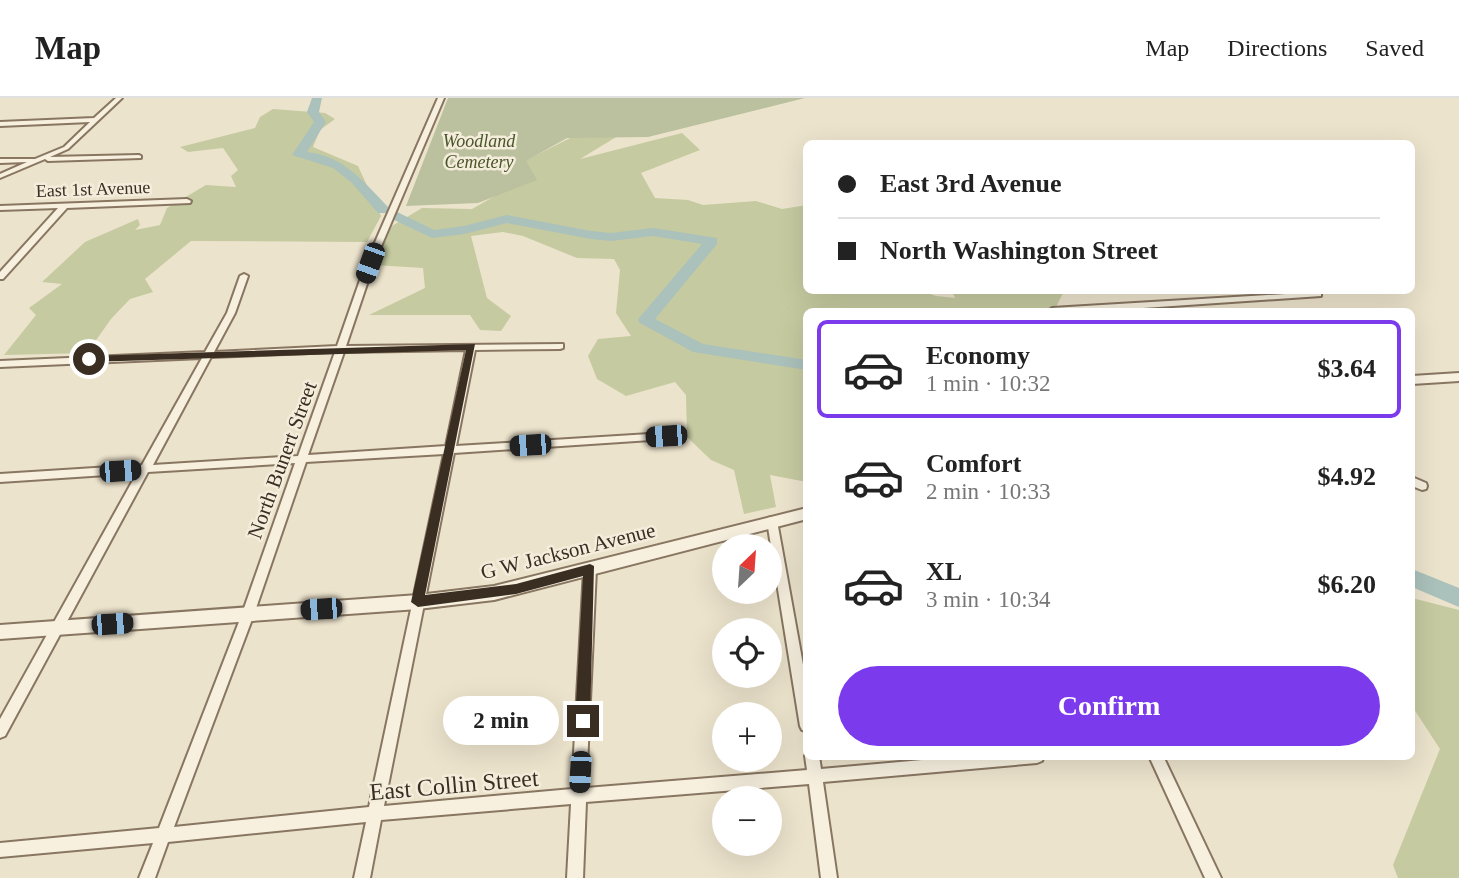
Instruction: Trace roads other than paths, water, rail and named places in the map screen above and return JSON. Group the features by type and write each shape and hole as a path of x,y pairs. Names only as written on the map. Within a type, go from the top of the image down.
{"street":[{"path":"0,176 43,159 73,143 119,98"},
{"name":"North Bunert Street","path":"147,878 248,614 370,263 441,98"},
{"path":"0,124 97,120"},
{"path":"0,161 139,157"},
{"name":"East 1st Avenue","path":"0,208 187,201"},
{"path":"1,275 65,205"},
{"path":"0,732 231,313 244,276"},
{"path":"1132,308 1318,294"},
{"path":"0,364 207,353 560,345"},
{"path":"362,878 471,346"},
{"path":"1415,380 1459,377"},
{"path":"0,478 666,436"},
{"name":"G W Jackson Avenue","path":"0,632 418,602 516,589 803,514"},
{"path":"772,522 803,703"},
{"path":"575,878 590,569"},
{"path":"813,760 829,878"},
{"name":"East Collin Street","path":"0,850 163,837 374,814 816,778 997,760"},
{"path":"1158,760 1213,878"}],"waterway":[{"path":"317,98 313,112 320,122 298,155 313,156 337,165 383,210"},
{"path":"395,215 432,234 464,230 507,219 591,235 611,237 653,232 712,241 646,320 699,348 803,364"},
{"path":"1415,579 1459,598"}],"park label":[{"name":"Woodland Cemetery","path":"479,151"}]}
